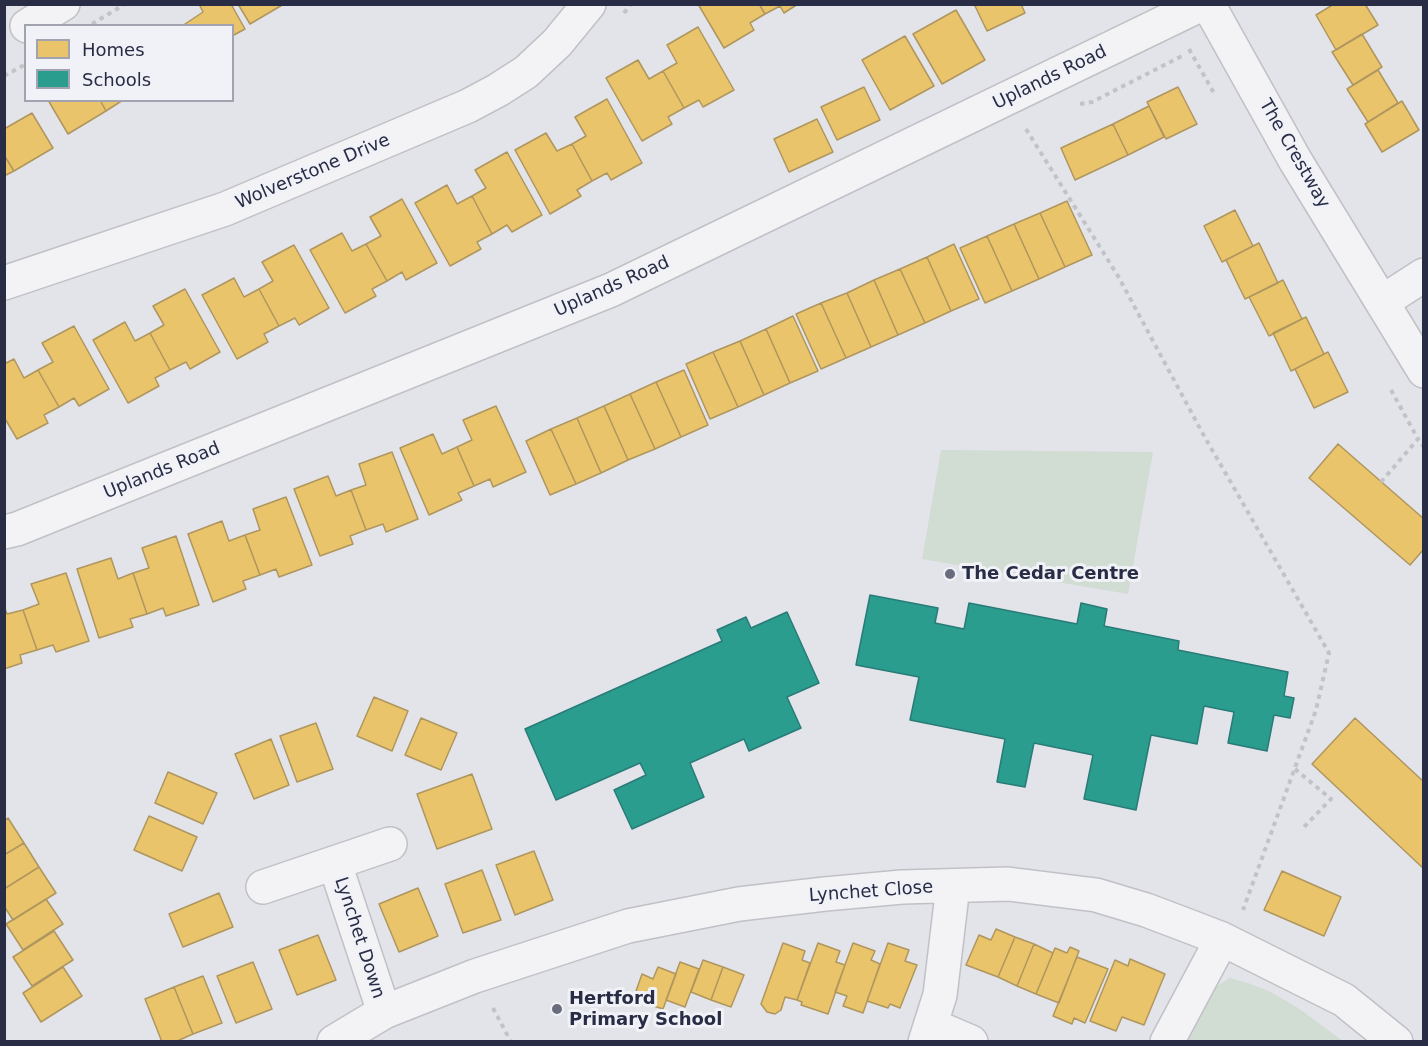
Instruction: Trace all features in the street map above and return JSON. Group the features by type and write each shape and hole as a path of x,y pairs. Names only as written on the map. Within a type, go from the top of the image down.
{"street":[{"path":"29,24 63,4"},
{"name":"Wolverstone Drive","path":"4,284 225,209 468,106 525,72 557,43 589,4"},
{"name":"Uplands Road","path":"4,532 17,529 611,290 1202,4"},
{"name":"The Crestway","path":"1208,4 1295,160 1424,371"},
{"path":"4,39 24,27"},
{"path":"1383,302 1424,275"},
{"name":"Lynchet Down","path":"263,887 390,844"},
{"name":"Lynchet Down","path":"335,864 384,1012"},
{"name":"Lynchet Close","path":"334,1041 384,1012 475,976 628,926 739,904 902,887 1008,884 1096,895 1146,910 1226,942 1344,1000 1396,1041"},
{"path":"953,886 940,995 928,1033 971,1041"},
{"path":"1167,1041 1226,942"}],"path":[{"path":"93,24 125,4"},
{"path":"4,76 24,65"},
{"path":"1023,123 1118,276 1203,435 1329,653 1316,710 1295,769 1226,942"},
{"path":"1381,483 1418,439 1424,447"},
{"path":"1295,769 1331,799 1305,827"}],"shaded area":[{"path":"941,450 1153,452 1128,594 922,559"},
{"path":"1230,978 1271,992 1298,1008 1343,1041 1185,1042 1205,1002 1218,985"}],"building: Homes":[{"path":"199,4 231,4 245,29 234,35 234,24 185,24 203,12"},
{"path":"238,4 284,4 250,24"},
{"path":"698,4 759,4 765,14 750,23 754,30 724,48"},
{"path":"759,4 798,4 784,13 780,6 765,14"},
{"path":"974,4 1021,4 1025,13 987,31"},
{"path":"1334,4 1365,4 1378,25 1336,50 1316,15"},
{"path":"956,10 985,60 942,84 913,34"},
{"path":"698,27 734,90 703,107 699,100 684,108 663,71 677,63 667,45"},
{"path":"1362,34 1382,67 1353,85 1332,52"},
{"path":"905,36 934,86 890,110 862,60"},
{"path":"638,60 649,79 663,71 684,108 668,117 672,124 642,141 606,78"},
{"path":"1378,70 1398,103 1368,122 1347,89"},
{"path":"864,87 880,120 837,140 821,107"},
{"path":"1178,87 1197,124 1166,139 1147,102"},
{"path":"607,99 642,163 611,180 607,173 592,181 572,144 586,136 575,117"},
{"path":"1402,101 1419,130 1382,152 1365,124"},
{"path":"49,102 101,102 106,111 68,134"},
{"path":"101,102 120,102 106,111"},
{"path":"1149,106 1164,137 1128,155 1113,124"},
{"path":"32,113 53,148 14,171 4,155 4,129"},
{"path":"817,119 833,152 789,172 774,139"},
{"path":"1113,124 1128,155 1075,180 1061,148"},
{"path":"546,133 557,151 572,144 592,181 577,190 581,196 550,214 515,150"},
{"path":"507,152 542,215 512,232 507,225 492,234 472,196 486,188 475,170"},
{"path":"4,155 14,171 4,176"},
{"path":"447,185 457,204 472,196 492,234 477,242 481,249 450,266 415,203"},
{"path":"402,199 437,263 406,280 402,272 387,281 366,244 381,236 370,217"},
{"path":"1067,201 1092,255 1065,267 1040,213"},
{"path":"1235,210 1253,246 1222,262 1204,226"},
{"path":"1040,213 1065,267 1039,279 1014,224"},
{"path":"1014,224 1039,279 1012,291 987,236"},
{"path":"342,233 352,251 366,244 387,281 372,289 376,296 345,313 310,250"},
{"path":"987,236 1012,291 985,303 960,248"},
{"path":"1259,243 1278,283 1245,299 1226,260"},
{"path":"954,244 979,299 951,311 927,257"},
{"path":"294,245 329,308 299,325 295,318 279,326 259,289 273,281 262,262"},
{"path":"927,257 951,311 925,323 900,269"},
{"path":"900,269 925,323 898,335 874,280"},
{"path":"234,278 244,297 259,289 279,326 264,334 268,342 237,359 202,295"},
{"path":"874,280 898,335 871,347 847,293"},
{"path":"1283,280 1302,319 1269,336 1249,297"},
{"path":"185,289 220,352 190,369 186,362 170,370 150,333 164,325 153,306"},
{"path":"847,293 871,347 846,358 821,303"},
{"path":"821,303 846,358 821,369 796,314"},
{"path":"793,316 818,371 790,383 766,329"},
{"path":"1306,317 1324,354 1291,371 1273,333"},
{"path":"125,322 135,341 150,333 170,370 155,378 159,386 128,403 93,340"},
{"path":"74,326 109,389 79,406 74,398 59,407 38,370 53,362 42,343"},
{"path":"766,329 790,383 764,395 740,341"},
{"path":"740,341 764,395 738,407 713,352"},
{"path":"713,352 738,407 710,419 686,364"},
{"path":"1328,352 1348,392 1314,408 1295,369"},
{"path":"14,359 24,378 38,370 59,407 44,415 48,423 17,439 4,417 4,364"},
{"path":"684,370 708,425 681,437 656,382"},
{"path":"656,382 681,437 655,449 630,394"},
{"path":"630,394 655,449 628,460 604,406"},
{"path":"496,406 526,472 493,487 490,479 474,486 457,447 472,440 463,420"},
{"path":"604,406 628,460 601,473 577,418"},
{"path":"577,418 601,473 576,484 551,429"},
{"path":"551,429 576,484 550,495 526,441"},
{"path":"433,434 442,454 457,447 474,486 458,493 462,500 429,515 400,448"},
{"path":"1338,444 1424,519 1424,549 1410,565 1309,478"},
{"path":"392,452 418,519 386,532 383,524 366,530 351,490 366,485 359,464"},
{"path":"328,476 336,496 351,490 366,530 350,536 353,544 320,556 294,489"},
{"path":"286,497 312,565 279,577 276,569 260,575 245,535 260,530 253,509"},
{"path":"222,521 229,541 245,535 260,575 243,581 246,589 213,602 188,534"},
{"path":"176,536 199,605 166,616 163,608 147,614 133,573 149,568 142,548"},
{"path":"111,558 118,579 133,573 147,614 130,619 133,627 99,638 77,569"},
{"path":"66,573 89,641 56,652 53,645 37,650 23,610 39,604 31,584"},
{"path":"4,606 7,614 23,610 37,650 20,655 22,663 4,669"},
{"path":"374,697 408,711 392,751 357,736"},
{"path":"421,718 457,733 441,770 405,755"},
{"path":"1355,718 1424,782 1424,869 1312,764"},
{"path":"316,723 333,769 297,782 280,736"},
{"path":"271,739 289,785 254,799 235,754"},
{"path":"168,772 217,793 203,824 155,803"},
{"path":"472,774 492,829 437,849 417,794"},
{"path":"149,816 197,837 182,871 134,850"},
{"path":"8,818 24,843 4,855 4,821"},
{"path":"24,843 39,867 4,889 4,855"},
{"path":"534,851 553,900 515,915 496,865"},
{"path":"39,867 56,893 13,920 4,906 4,889"},
{"path":"482,870 501,920 463,933 445,884"},
{"path":"1282,871 1341,897 1324,936 1264,910"},
{"path":"418,888 438,936 399,952 379,904"},
{"path":"219,893 233,927 183,947 169,914"},
{"path":"46,899 63,924 23,950 6,924"},
{"path":"996,929 1015,937 998,977 966,965 979,935 991,940"},
{"path":"54,931 73,960 32,986 13,957"},
{"path":"318,935 336,980 297,995 279,950"},
{"path":"1015,937 1034,944 1017,986 998,977"},
{"path":"783,943 805,951 802,960 810,963 797,1000 785,997 781,1010 775,1014 767,1012 761,1004"},
{"path":"818,943 840,951 836,962 845,965 828,1014 801,1005 802,1002 797,1000"},
{"path":"853,943 875,951 871,960 880,964 863,1013 843,1006 847,996 835,992"},
{"path":"888,943 909,950 905,961 917,965 900,1008 890,1004 888,1008 867,1001"},
{"path":"1034,944 1053,953 1036,994 1017,986"},
{"path":"1070,947 1079,951 1059,1003 1036,994 1055,948 1067,953"},
{"path":"1077,957 1108,969 1085,1023 1074,1018 1072,1024 1053,1016"},
{"path":"1130,959 1165,974 1144,1025 1122,1017 1116,1031 1090,1021 1115,960 1128,966"},
{"path":"703,960 723,967 711,1000 691,992"},
{"path":"253,962 272,1009 236,1023 217,976"},
{"path":"680,962 699,969 685,1007 666,1000"},
{"path":"63,967 82,996 41,1022 23,993"},
{"path":"658,967 676,974 663,1009 644,1003 646,998 635,994 642,974 653,979"},
{"path":"723,967 744,975 731,1007 711,1000"},
{"path":"203,976 222,1023 193,1034 174,987"},
{"path":"174,987 193,1034 175,1042 162,1042 145,999"}],"building: Schools":[{"path":"870,595 938,608 935,623 964,629 969,603 1077,624 1081,603 1107,609 1104,626 1179,641 1178,650 1288,672 1284,696 1294,698 1290,718 1274,715 1267,751 1228,743 1234,712 1204,706 1197,744 1151,735 1136,810 1084,799 1093,755 1034,743 1025,787 997,782 1005,739 910,720 919,677 856,665"},
{"path":"787,612 819,683 787,697 801,728 749,751 744,739 690,763 704,797 632,829 614,790 646,775 640,763 556,800 525,729 722,641 717,630 746,617 751,628"}],"place":[{"name":"The Cedar Centre","path":"950,574"},
{"name":"Hertford Primary School","path":"557,1009"}]}
